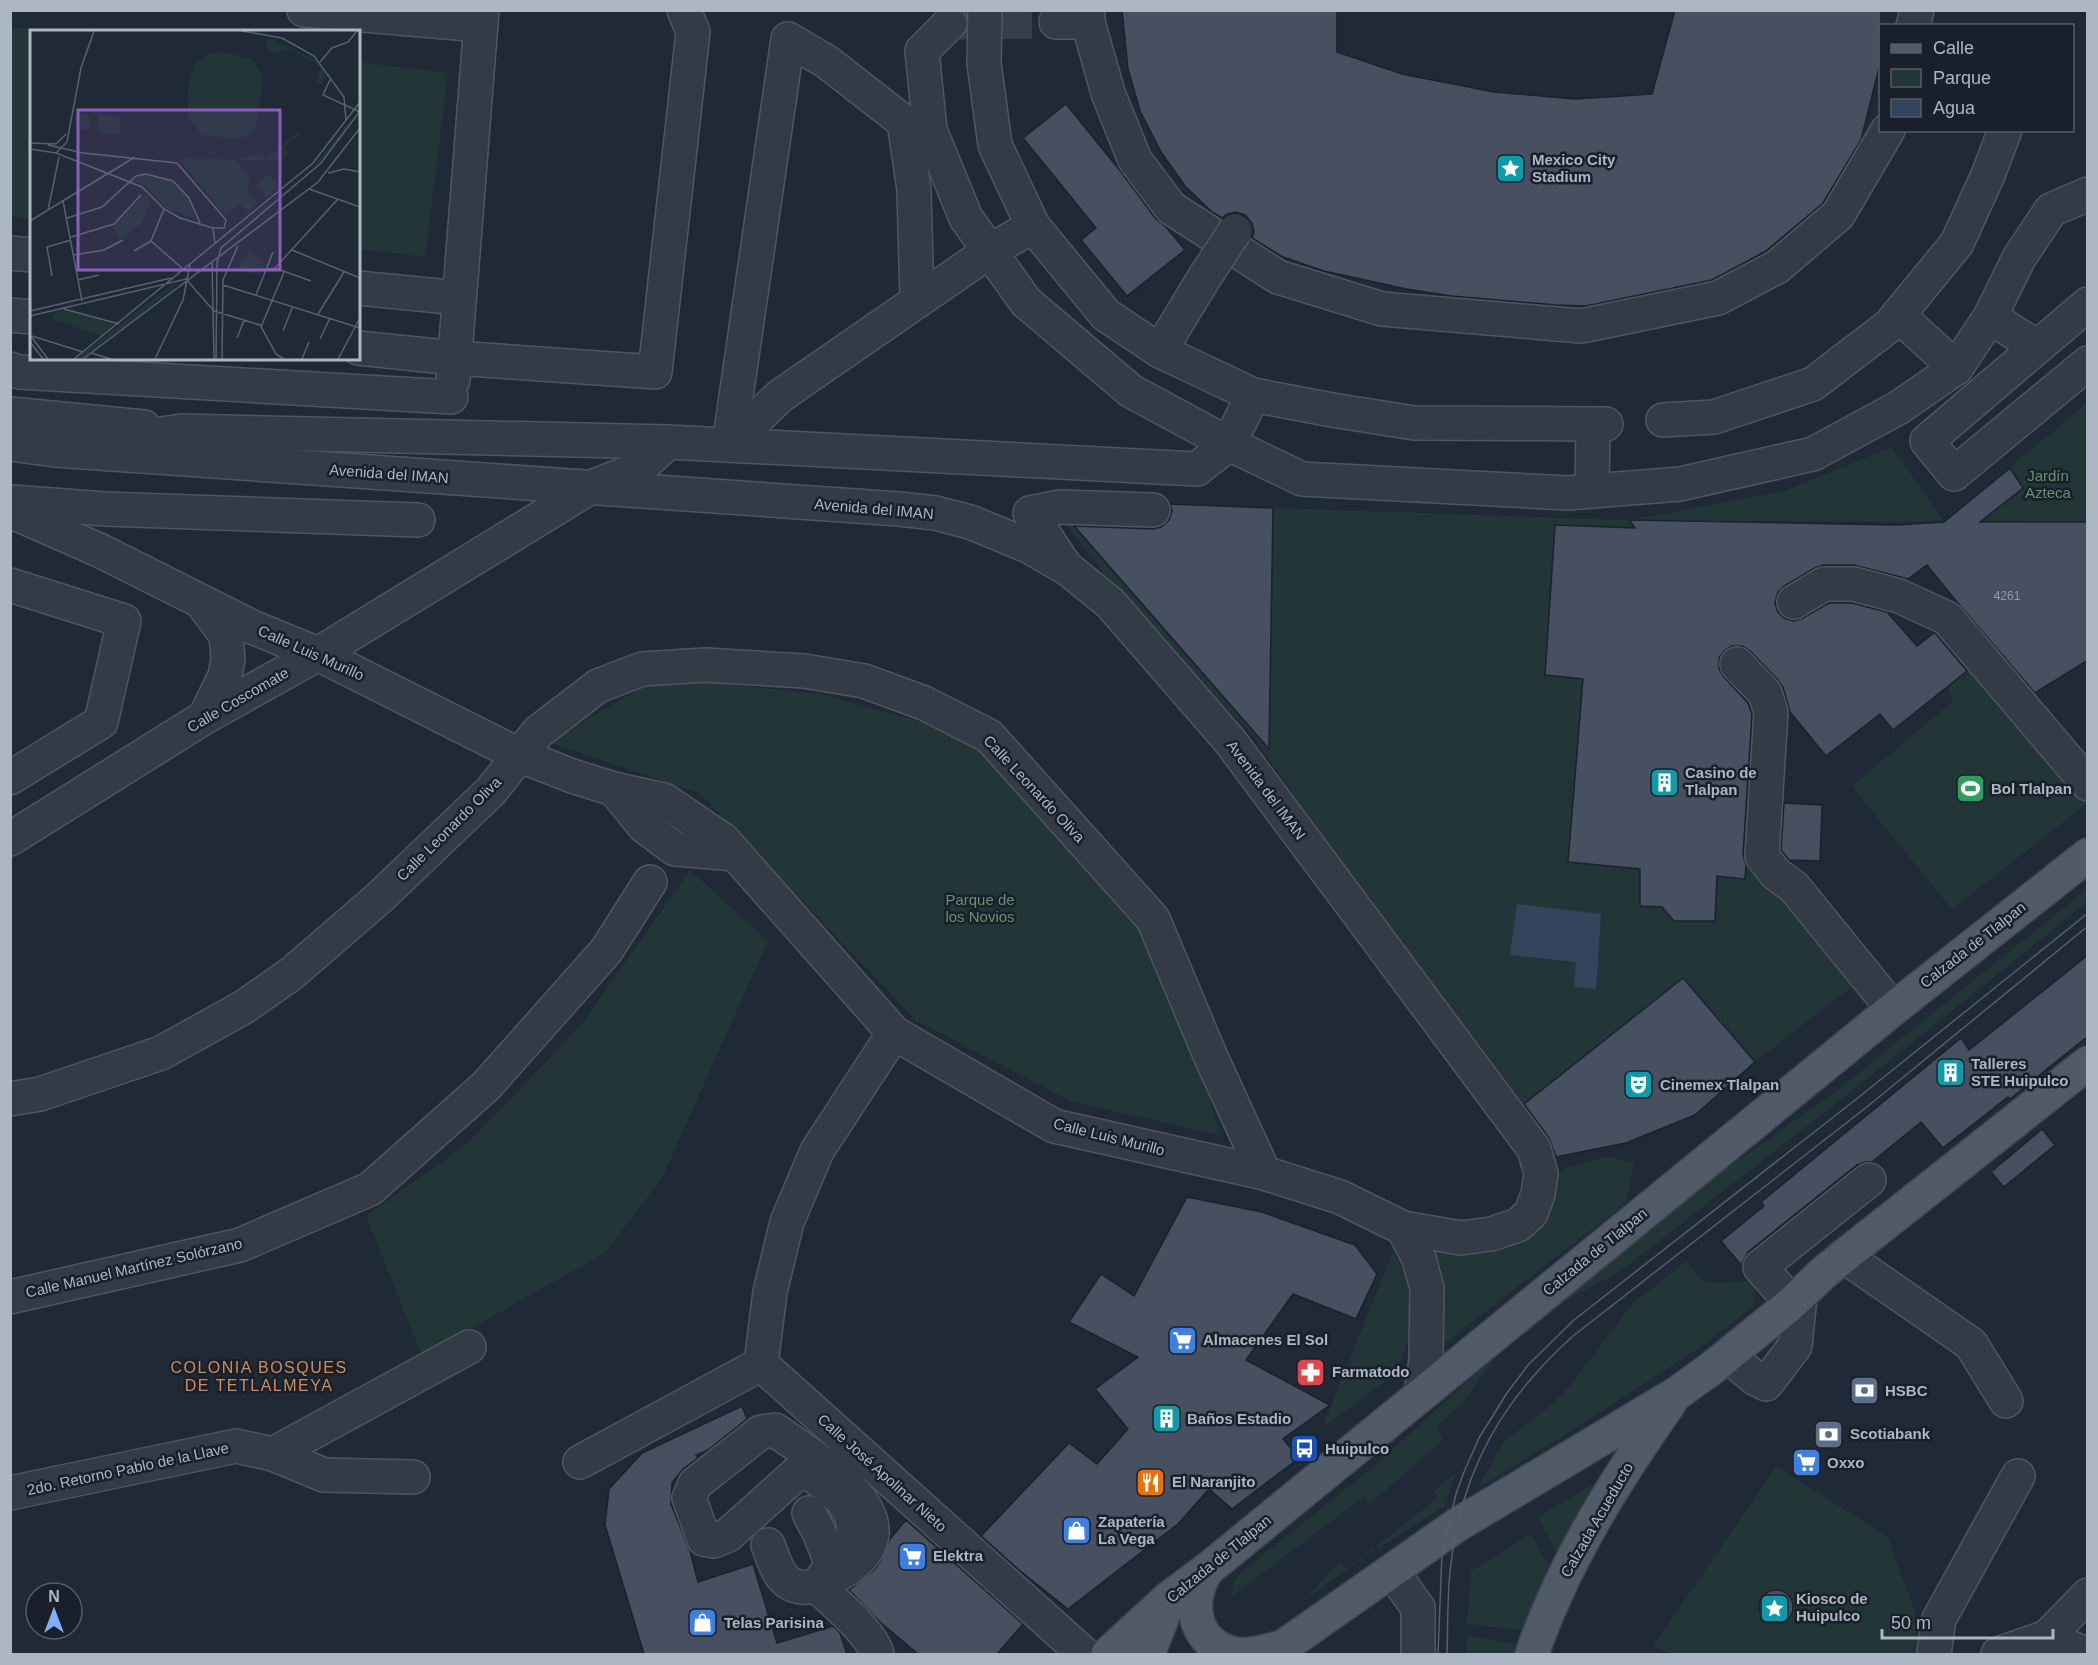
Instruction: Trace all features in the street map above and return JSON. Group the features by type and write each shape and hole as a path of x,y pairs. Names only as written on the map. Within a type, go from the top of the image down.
{"main road":[{"name":"Calzada de Tlalpan","path":"1108,1654 1143,1640 1169,1598 1208,1569 1893,1009 2088,855"},
{"path":"1208,1569 1198,1585 1194,1604 1196,1617 1208,1639 1230,1653 1255,1654 1280,1650 1457,1525 1676,1394 1728,1356 1796,1300 1844,1256 2086,1066"},
{"name":"Calzada Acueducto","path":"1532,1654 1551,1605 1578,1548 1637,1449 1676,1394"}],"street":[{"path":"304,10 482,18 451,397 453,410 465,437"},
{"path":"360,348 655,372 693,32 684,10"},
{"path":"985,10 984,63 995,145 1033,226 1106,315 1160,351 1253,395 1414,423 1600,424 1592,491"},
{"path":"1056,22 1088,16 1108,93 1136,160 1171,208 1278,277 1382,309 1581,326 1718,298 1777,267 1838,215 1887,132"},
{"path":"950,23 922,51 930,130 966,218 1026,302 1131,391 1229,444 1302,479 1568,493 1680,484 1813,454 1898,408 1956,369 1990,316 2019,258 2051,210 2088,194"},
{"path":"729,445 788,39 827,62 904,122 914,190 917,301"},
{"path":"1663,420 1714,417 1813,384 1890,325 1957,243 1988,175 2004,132"},
{"path":"729,445 780,396 990,251 1033,226"},
{"path":"1160,351 1235,231"},
{"path":"10,253 30,255"},
{"path":"360,288 459,298"},
{"path":"2088,304 1927,441 1954,474 2088,363"},
{"path":"10,315 30,317"},
{"path":"1898,315 1956,369"},
{"path":"1990,316 2037,347"},
{"path":"10,369 19,372 78,376 451,397"},
{"path":"10,414 182,431 668,442 1197,469 1229,444 1253,395"},
{"path":"55,450 182,431"},
{"name":"Calle Coscomate","path":"10,838 205,717 318,654 589,488 640,468 668,442"},
{"name":"Avenida del IMAN","path":"10,444 55,450 935,513 970,522 1030,547 1068,569 1110,603 1230,741 1534,1149 1541,1173 1539,1194 1531,1213 1518,1225 1491,1234 1461,1238 1403,1228"},
{"path":"10,502 105,510 418,520"},
{"path":"1068,569 1030,513 1060,507 1153,510"},
{"name":"Calle Luis Murillo","path":"10,511 101,551 252,627 318,654 519,755 572,776 614,789 664,800 723,840 894,1033 1054,1126 1264,1173 1340,1197 1403,1228"},
{"path":"1794,602 1824,584 1854,584 1899,596 1947,618 2088,784"},
{"path":"10,585 124,621 101,722 10,778"},
{"path":"201,602 226,635 228,659 225,676 205,717"},
{"path":"1737,664 1765,693 1771,712 1762,856 1776,874 1794,887 1893,1009"},
{"name":"Calle Leonardo Oliva","path":"10,1099 40,1094 161,1053 244,1007 291,974 379,898 491,791 538,732 598,686 642,669 705,665 804,671 864,681 924,703 989,736 1154,919 1210,1055 1264,1173"},
{"name":"Calle Manuel Martínez Solórzano","path":"10,1297 240,1245 370,1189 486,1086 606,951 650,882"},
{"path":"579,1461 760,1364 770,1292 787,1222 817,1151 894,1033"},
{"path":"1728,1356 1766,1384 1795,1346 1796,1300 1760,1267 1869,1180"},
{"path":"1403,1228 1419,1259 1426,1288 1426,1360 1421,1394"},
{"path":"1844,1256 1971,1344 2006,1401"},
{"path":"273,1454 469,1347"},
{"name":"Calle José Apolinar Nieto","path":"760,1364 1085,1654"},
{"name":"2do. Retorno Pablo de la Llave","path":"10,1493 236,1446 273,1454 324,1475 412,1477"},
{"path":"800,1462 817,1458 828,1495 835,1568 852,1619 876,1648 877,1654"},
{"path":"1934,1654 1939,1619 2018,1476"},
{"path":"768,1545 781,1574 791,1584 804,1587 871,1545 872,1521 864,1504 828,1495"},
{"path":"1392,1571 1418,1608 1418,1654"},
{"path":"1998,1654 2047,1637 2088,1595"},
{"path":"2047,1637 2085,1654"},
{"path":"1085,1654 1143,1640"}],"green space":[{"path":"10,27 46,30 30,30 30,219 11,217"},
{"path":"360,62 448,73 425,257 360,249"},
{"name":"Jardín Azteca","path":"2087,403 2087,522 1944,522"},
{"path":"1892,447 1944,522 1630,521 1785,705 1765,858 1871,972 1755,1062 1683,978 1520,1107 1474,1059 1251,733 1147,628 1047,500 1629,520 1784,491"},
{"name":"Bol Tlalpan","path":"1970,668 2087,792 2087,803 1952,910 1852,786 1953,701 1947,687"},
{"name":"Parque de los Novios","path":"660,677 821,694 962,733 1072,823 1158,948 1222,1136 1070,1101 915,1020 701,794 547,742"},
{"path":"690,870 768,941 662,1178 605,1253 422,1356 366,1216 468,1143 581,1025"},
{"path":"2087,889 2087,902 1853,1090 1618,1273 1546,1311 1720,1173 1835,1092"},
{"path":"1609,1156 1634,1164 1626,1203 1436,1350 1427,1249 1530,1225 1562,1169"},
{"path":"1393,1251 1407,1278 1415,1319 1396,1374 1322,1428"},
{"path":"1686,1261 1704,1283 1749,1281 1755,1286 1754,1305 1711,1340 1592,1418 1480,1487 1481,1481 1504,1441 1549,1407 1568,1388 1632,1304"},
{"path":"1499,1352 1464,1401 1438,1426 1443,1440 1370,1504 1364,1497 1231,1597 1234,1581 1242,1572 1379,1462"},
{"path":"1776,1466 1888,1537 1927,1646 1923,1654 1674,1654 1653,1647"},
{"path":"1455,1474 1445,1506 1379,1548 1377,1545 1438,1498 1433,1491"},
{"path":"1591,1485 1595,1490 1558,1556 1538,1517"},
{"path":"1531,1534 1551,1570 1529,1631 1467,1624 1471,1571"},
{"path":"1373,1548 1374,1550 1302,1602 1340,1562 1346,1569"},
{"path":"1467,1636 1524,1645 1520,1654 1466,1654"}],"water":[{"path":"1517,904 1601,914 1596,989 1574,987 1576,962 1510,955"}],"building":[{"name":"Mexico City Stadium","path":"1122,10 1337,10 1337,52 1402,74 1494,92 1575,99 1652,94 1675,10 1881,10 1879,68 1861,140 1823,203 1766,251 1712,280 1586,306 1452,296 1406,289 1324,271 1283,257 1252,238 1254,232 1252,223 1245,215 1236,212 1222,218 1212,212 1185,186 1161,152 1140,111 1128,69"},
{"path":"1066,104 1156,219 1166,227 1185,250 1127,296 1081,240 1096,228 1023,138"},
{"path":"2010,468 2023,488 1980,522 2088,522 2088,660 2035,693 1927,565 1908,579 1854,565 1824,565 1815,568 1778,592 1775,603 1778,612 1784,618 1794,621 1803,618 1829,603 1852,603 1887,612 1917,646 1935,633 1967,671 1893,730 1880,714 1826,756 1790,712 1783,687 1778,680 1750,651 1742,646 1732,646 1719,658 1719,669 1748,703 1752,714 1743,855 1746,865 1745,879 1717,876 1715,921 1674,921 1662,907 1640,906 1640,869 1568,862 1583,679 1545,675 1555,525 1635,528 1629,520 1896,525 1944,522"},
{"path":"1170,504 1273,508 1269,749 1074,526 1153,529 1161,527 1169,520 1172,511"},
{"path":"1784,803 1822,805 1820,861 1789,860 1781,850"},
{"path":"2088,955 2088,1036 2010,1099 2008,1097 1943,1148 1921,1122 1872,1162 1857,1165 1748,1252 1741,1265 1721,1241 1764,1206 1761,1202 1961,1038 1969,1050"},
{"name":"Cinemex Tlalpan","path":"1683,978 1755,1062 1695,1115 1626,1143 1556,1157 1549,1138 1524,1104"},
{"path":"2042,1129 2055,1145 2004,1187 1991,1172"},
{"path":"1187,1197 1262,1212 1355,1245 1377,1274 1356,1319 1293,1294 1246,1360 1330,1405 1283,1439 1299,1458 1232,1509 1209,1489 1178,1524 1068,1609 981,1536 1069,1443 1097,1464 1128,1429 1095,1389 1138,1357 1069,1322 1101,1274 1134,1296"},
{"path":"742,1406 747,1419 708,1450 696,1455 698,1458 683,1469 672,1483 671,1504 690,1551 698,1582 753,1564 777,1643 833,1626 840,1633 847,1654 644,1654 605,1525 609,1489 642,1453"},
{"name":"Elektra","path":"906,1520 1023,1624 997,1654 918,1654 880,1622 849,1590 875,1569 890,1539"},
{"path":"1776,1590 1788,1595 1793,1607 1788,1619 1776,1624 1764,1619 1759,1607 1764,1595"}],"tunnel":[{"path":"950,23 1056,22"}],"tram line":[{"path":"1438,1654 1442,1554 1456,1494 1479,1438 1507,1393 1528,1365 1574,1320 1859,1097 2088,913"},
{"path":"1447,1654 1451,1563 1465,1497 1476,1466 1490,1438 1526,1385 1548,1360 1573,1336 1868,1106 2088,926"}],"place":[{"name":"Mexico City Stadium","path":"1511,169"},
{"name":"Casino de Tlalpan","path":"1664,782"},
{"name":"Bol Tlalpan","path":"1970,789"},
{"name":"Talleres STE Huipulco","path":"1950,1073"},
{"name":"Cinemex Tlalpan","path":"1639,1085"},
{"name":"Almacenes El Sol","path":"1182,1340"},
{"name":"Farmatodo","path":"1311,1372"},
{"name":"HSBC","path":"1864,1391"},
{"name":"Baños Estadio","path":"1166,1419"},
{"name":"Scotiabank","path":"1829,1434"},
{"name":"Huipulco","path":"1304,1449"},
{"name":"Oxxo","path":"1806,1463"},
{"name":"El Naranjito","path":"1151,1482"},
{"name":"Zapatería La Vega","path":"1077,1531"},
{"name":"Elektra","path":"912,1556"},
{"name":"Kiosco de Huipulco","path":"1775,1608"},
{"name":"Telas Parisina","path":"703,1623"}],"district":[{"name":"COLONIA BOSQUES DE TETLALMEYA","path":"259,1376"}]}
